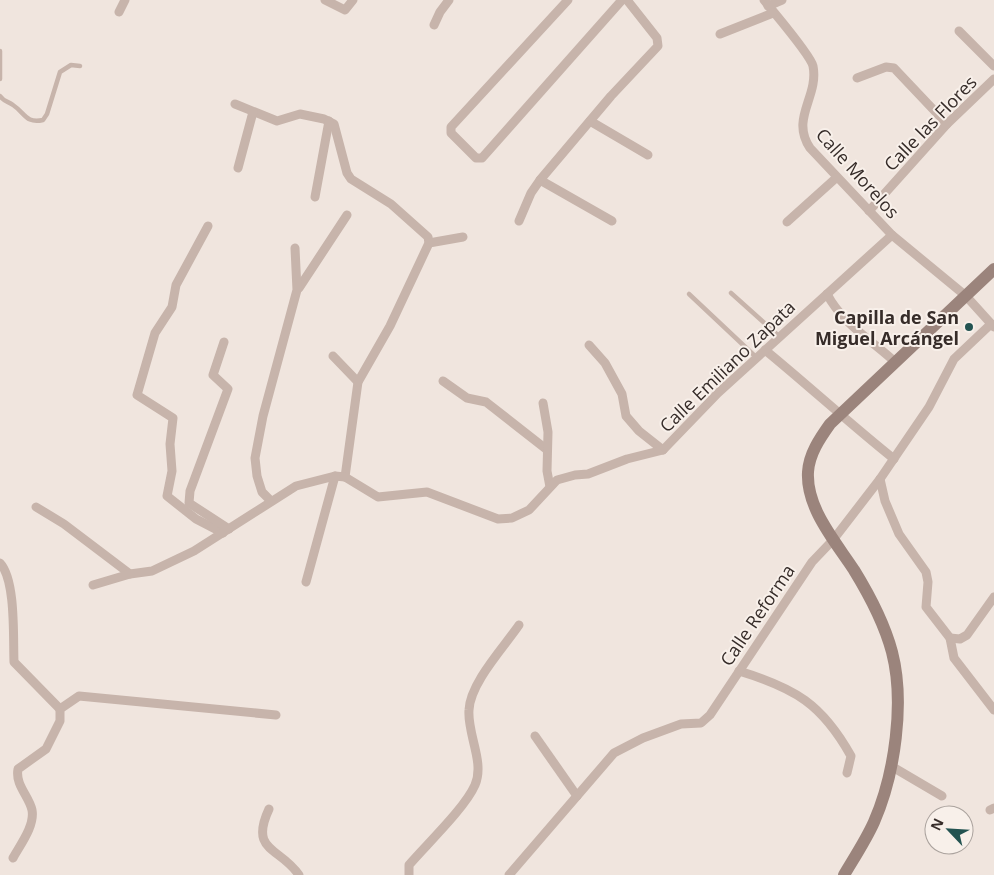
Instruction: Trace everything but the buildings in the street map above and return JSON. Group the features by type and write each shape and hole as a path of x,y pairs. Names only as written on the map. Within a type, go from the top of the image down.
{"main road":[{"path":"848,874 874,822 891,766 898,689 892,652 882,618 825,526 812,498 808,472 816,445 830,424 994,269"}],"street":[{"path":"119,12 125,0"},
{"path":"325,0 338,9 345,10 353,0"},
{"path":"434,25 440,12 449,0"},
{"path":"568,0 451,127 451,133 476,158 482,158 622,0"},
{"path":"519,221 531,192 540,180 658,46 657,38 627,0"},
{"path":"720,34 782,0"},
{"name":"Calle Morelos","path":"768,6 812,65 812,91 802,123 803,138 836,178 892,235 966,296 993,325"},
{"path":"959,31 994,66"},
{"path":"858,78 886,67 894,68 947,124"},
{"name":"Calle las Flores","path":"869,211 947,124 994,79"},
{"path":"235,104 277,121 300,114 329,121 337,129 347,173 352,179 391,204 428,238 429,243 390,326 358,382 345,477"},
{"path":"238,168 253,112"},
{"path":"315,197 329,121"},
{"path":"590,121 648,155"},
{"path":"787,222 836,178"},
{"path":"540,180 612,221"},
{"path":"297,290 347,215"},
{"path":"208,226 176,285 172,307 155,333 138,395 173,418 170,444 172,471 168,496 196,518 226,531"},
{"name":"Calle Emiliano Zapata","path":"93,585 130,574 152,571 194,551 296,486 335,476 345,477 378,497 427,492 498,518 512,518 529,510 556,480 575,474 588,474 627,459 663,450 718,393 892,235"},
{"path":"429,243 463,237"},
{"path":"271,501 262,492 256,476 255,458 263,416 297,290 295,248"},
{"path":"827,294 833,306 863,337 894,362"},
{"name":"Calle Reforma","path":"509,875 614,753 643,738 681,724 701,723 710,715 812,562 834,540 894,459 929,407 954,359 993,325"},
{"path":"224,342 216,358 212,375 228,388 190,491 189,503 226,531"},
{"path":"590,345 605,363 622,394 626,416 639,431 663,450"},
{"path":"765,350 820,395 839,415 894,459"},
{"path":"333,356 358,382"},
{"path":"443,381 467,398 486,402 546,448"},
{"path":"543,403 548,432 546,448 550,487"},
{"path":"306,582 335,476"},
{"path":"880,479 885,501 899,534 926,572 928,582 926,607 950,638 954,658 994,710"},
{"path":"36,507 64,524 130,574"},
{"path":"0,563 6,573 11,604 14,662 60,709 60,721 46,749 18,769 17,776 32,811 30,826 13,858"},
{"path":"950,638 960,638 967,635 994,597"},
{"path":"409,875 409,865 467,798 476,784 478,765 470,732 469,708 473,691 519,625"},
{"path":"739,671 762,678 802,698 826,718 850,756 847,772"},
{"path":"60,709 79,696 276,715"},
{"path":"535,736 577,796"},
{"path":"891,766 942,796"},
{"path":"269,809 261,834 264,845 299,875"}],"lane":[{"path":"0,51 0,79"},
{"path":"0,96 12,104 26,118 35,122 43,120 47,114 60,72 71,65 80,66"},
{"path":"731,293 780,337"},
{"path":"688,294 757,358"}],"place":[{"name":"Capilla de San Miguel Arcángel","path":"969,327"}]}
